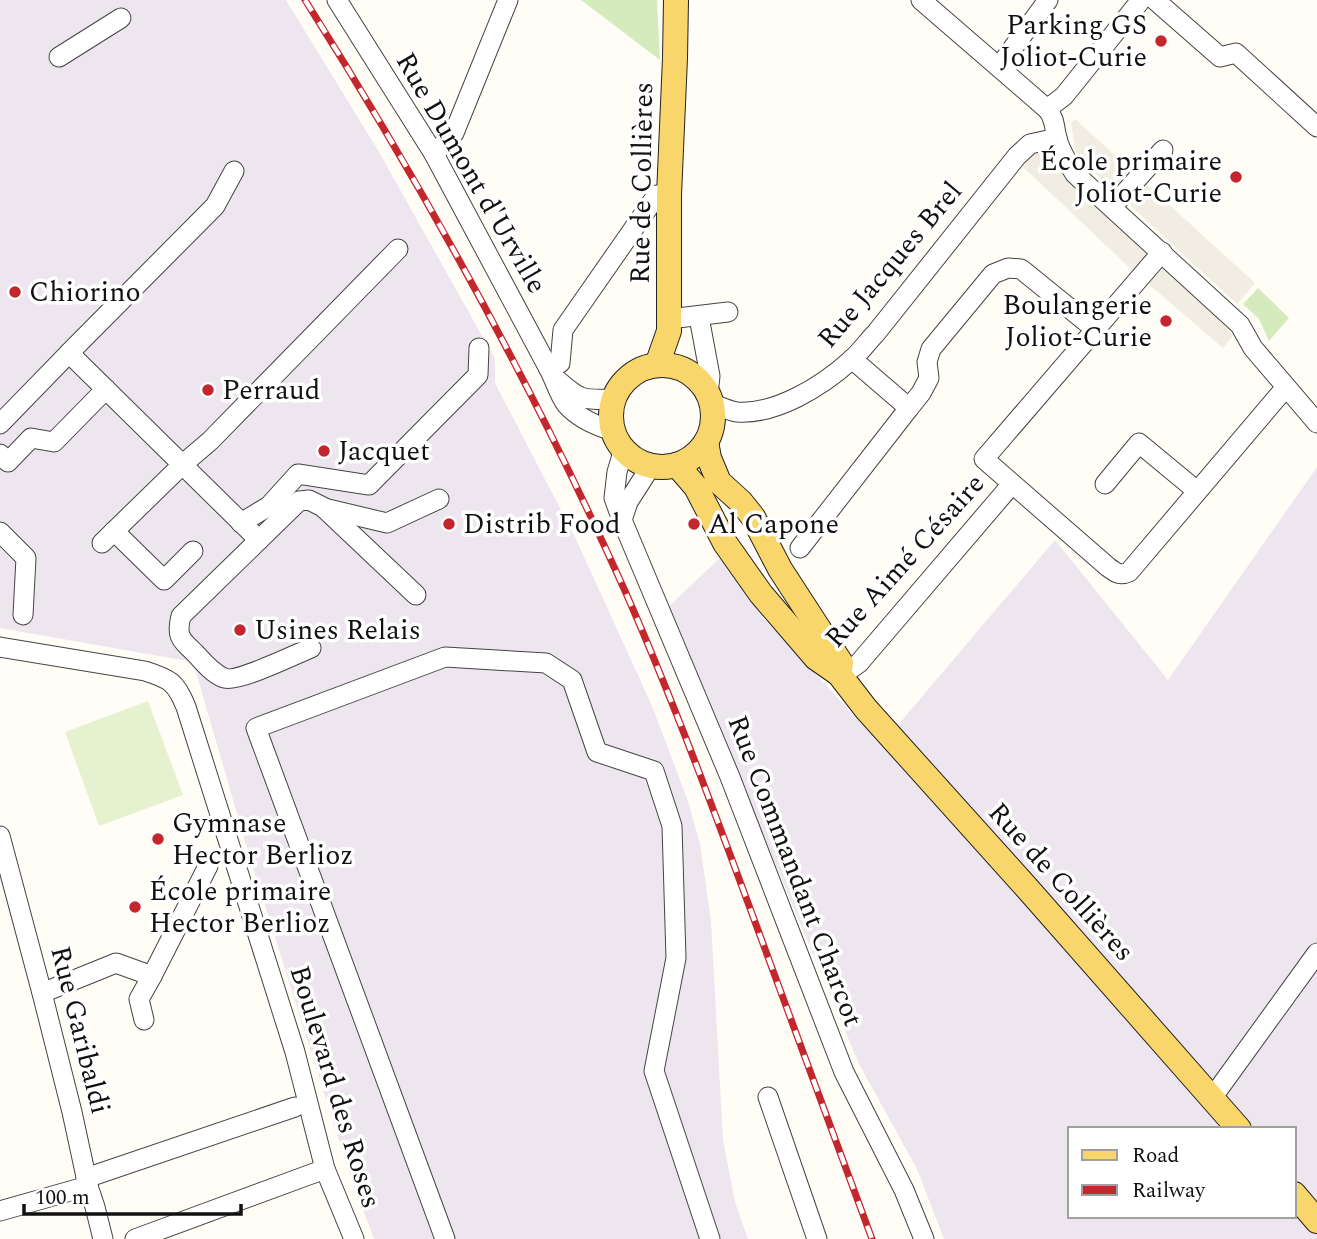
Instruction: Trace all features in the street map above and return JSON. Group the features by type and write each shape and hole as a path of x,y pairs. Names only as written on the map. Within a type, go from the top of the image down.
{"main road":[{"name":"Rue de Collières","path":"657,365 669,331 669,195 676,0"},
{"path":"657,365 683,369 695,377 710,398 712,425 706,443 695,454 677,465 651,466 638,460 619,440 612,420 614,399 625,381 646,368 657,365"},
{"name":"Rue de Collières","path":"706,443 719,482 753,517 780,569 841,663 839,674"},
{"name":"Rue de Collières","path":"677,465 696,487 726,543 761,594 816,658 839,674 866,709 1027,887 1237,1127"},
{"path":"1296,1196 1317,1221"}],"street":[{"name":"Rue Dumont d'Urville","path":"337,0 434,155 565,403 587,421 619,440"},
{"path":"434,155 454,133 508,0"},
{"path":"921,0 1047,109 1053,116 1064,158 1075,174 1240,325 1253,348 1317,424"},
{"path":"999,67 1048,0"},
{"path":"1047,109 1064,96 1141,0"},
{"path":"1155,0 1220,57 1236,53 1317,127"},
{"path":"59,57 121,18"},
{"name":"Rue Jacques Brel","path":"710,398 736,412 765,409 789,401 827,380 852,359 883,323 1017,156 1030,144 1057,138"},
{"path":"1112,207 1163,150"},
{"path":"0,424 215,206 234,171"},
{"path":"551,373 560,363 563,331 657,195 669,195"},
{"path":"193,551 164,580 108,537 210,441 398,250"},
{"path":"1162,252 984,459 1116,573 1123,574 1129,572 1286,387"},
{"path":"800,548 921,393 929,378 927,362 931,349 993,274 1008,268 1021,269 1095,329"},
{"path":"669,319 728,312"},
{"path":"699,317 710,376 710,398"},
{"path":"241,523 269,506 298,474 369,485 478,375 479,348"},
{"path":"69,353 258,540"},
{"path":"852,359 909,408"},
{"name":"Rue Dumont d'Urville","path":"551,373 573,393 586,400 614,399"},
{"path":"0,454 8,461 31,438 54,442 106,389"},
{"name":"Rue Commandant Charcot","path":"619,440 614,498 622,520 730,777 844,1072 904,1190 924,1239"},
{"path":"1105,484 1139,443 1197,491"},
{"path":"622,520 628,502 651,466"},
{"name":"Rue Aimé Césaire","path":"839,674 859,663 1012,484"},
{"path":"323,508 387,523 439,499"},
{"path":"311,648 241,677 227,680 215,673 180,639 178,628 181,616 299,501 309,500 323,508 415,595"},
{"path":"0,532 26,558 23,615"},
{"name":"Boulevard des Roses","path":"0,647 145,671 163,677 178,689 197,740 295,1052 326,1169 354,1239"},
{"path":"445,1239 256,728 444,657 546,663 572,680 597,752 654,771 672,826 676,958 654,1071 710,1239"},
{"name":"Rue Garibaldi","path":"0,836 103,1239"},
{"path":"144,1020 139,999 208,866"},
{"path":"1212,1098 1317,953"},
{"path":"42,993 116,963 152,976"},
{"path":"768,1097 817,1239"},
{"path":"0,1211 295,1107"},
{"path":"135,1239 326,1169"}],"shaded area":[{"path":"0,0 286,0 379,152 495,359 495,383 575,537 652,706 688,801 700,844 711,921 723,1140 735,1202 748,1239 374,1239 349,1172 250,858 193,662 0,628"},
{"path":"1075,119 1255,283 1237,304 1080,159 1076,153 1071,123"},
{"path":"1045,150 1052,153 1070,178 1068,182 1222,323 1233,336 1223,348 1130,268 1021,165 1030,153"},
{"path":"1317,467 1317,1239 944,1239 917,1169 859,1064 668,607 721,557 761,615 881,745 1055,540 1168,680"}],"green space":[{"path":"581,0 657,0 660,60"},
{"path":"1258,288 1289,318 1269,341 1259,319 1243,304"},
{"path":"148,701 183,795 99,826 65,732"}],"railway":[{"path":"305,0 393,144 476,290 553,439 625,591 710,802 872,1239"}],"place":[{"name":"Parking GS Joliot-Curie","path":"1161,41"},
{"name":"École primaire Joliot-Curie","path":"1236,177"},
{"name":"Chiorino","path":"15,292"},
{"name":"Boulangerie Joliot-Curie","path":"1166,321"},
{"name":"Perraud","path":"208,390"},
{"name":"Jacquet","path":"324,451"},
{"name":"Distrib Food","path":"449,524"},
{"name":"Al Capone","path":"694,524"},
{"name":"Usines Relais","path":"240,630"},
{"name":"Gymnase Hector Berlioz","path":"158,839"},
{"name":"École primaire Hector Berlioz","path":"135,907"}]}
